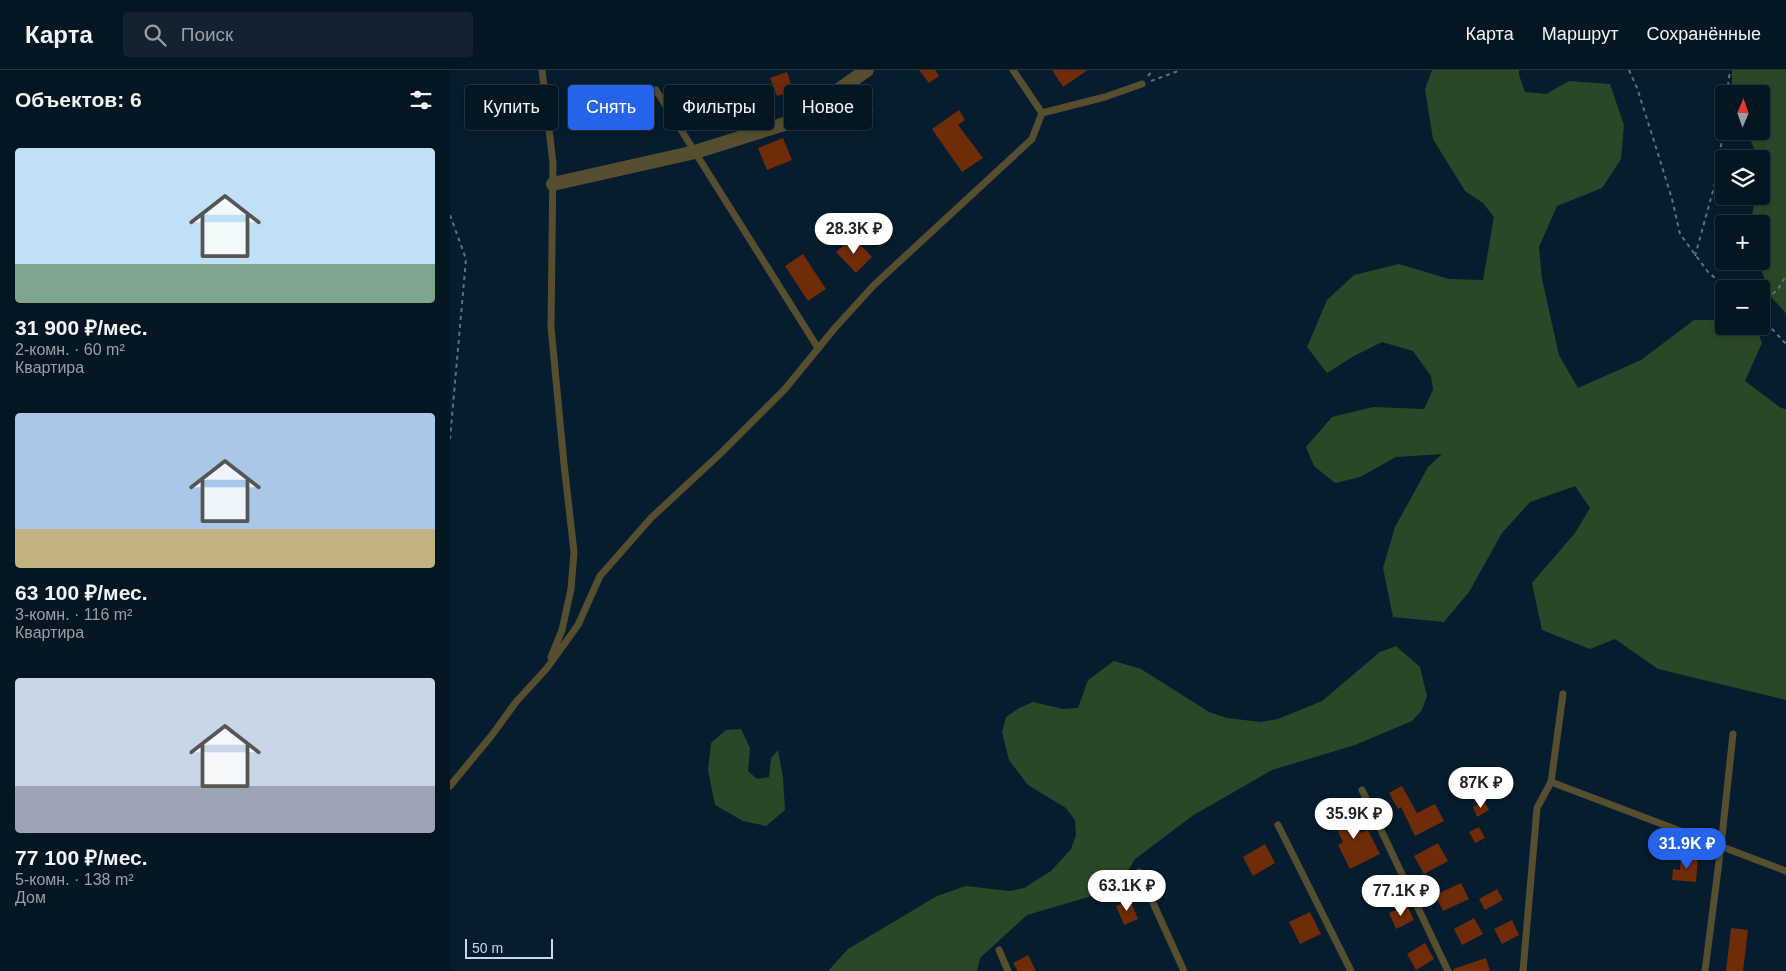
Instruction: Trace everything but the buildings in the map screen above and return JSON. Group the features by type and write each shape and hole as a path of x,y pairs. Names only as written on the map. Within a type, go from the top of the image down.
{"street":[{"path":"553,184 695,152 794,121 867,70"}],"lane":[{"path":"542,70 553,163 551,326 574,552 572,589 562,630 547,668"},
{"path":"1012,70 1042,113"},
{"path":"1042,113 1105,97 1142,84"},
{"path":"656,90 818,348"},
{"path":"450,786 492,735 516,702 547,668 578,625 600,576 651,518 721,454 785,389 818,348 874,285 1032,139 1042,113"},
{"path":"1523,971 1538,808 1551,782 1563,694"},
{"path":"1705,971 1722,846 1734,734"},
{"path":"1551,782 1786,871"},
{"path":"1362,790 1448,971"},
{"path":"1278,825 1351,971"},
{"path":"1139,872 1184,971"},
{"path":"999,950 1008,971"}],"path":[{"path":"1142,84 1181,70"},
{"path":"1629,70 1637,88 1662,166 1680,234 1708,272 1717,280"},
{"path":"1728,85 1730,70"},
{"path":"1696,256 1717,176 1722,140"},
{"path":"450,215 466,259 450,439"},
{"path":"1770,297 1778,289 1786,276"},
{"path":"1770,327 1786,344"}],"green space":[{"path":"1432,70 1519,70 1525,92 1546,94 1569,81 1610,84 1624,125 1621,159 1602,188 1557,206 1539,247 1542,279 1559,355 1578,388 1641,360 1694,320 1715,320 1715,335 1759,335 1762,343 1745,381 1781,408 1786,409 1786,700 1658,669 1615,639 1590,649 1542,630 1532,583 1575,533 1590,508 1575,486 1530,502 1502,533 1469,592 1444,622 1393,617 1383,568 1395,527 1428,467 1442,454 1396,457 1360,477 1335,483 1314,466 1306,447 1332,417 1373,407 1424,409 1433,390 1431,376 1413,351 1382,342 1354,356 1327,373 1307,347 1327,300 1354,275 1399,264 1449,279 1483,280 1494,217 1483,203 1465,191 1433,139 1425,89"},
{"path":"1732,70 1786,70 1786,313 1771,297 1770,280 1765,280 1761,270 1770,270 1770,215 1752,215 1754,205 1770,205 1770,150 1754,150 1751,140 1770,140 1770,85 1732,85"},
{"path":"1396,646 1420,667 1427,696 1422,710 1412,721 1355,745 1272,770 1192,816 1134,860 1119,888 1027,915 980,958 977,971 828,971 848,949 937,896 966,886 1010,891 1024,888 1051,871 1071,849 1076,835 1075,820 1066,808 1028,785 1009,760 1002,732 1006,717 1019,708 1033,702 1063,709 1078,708 1088,680 1114,661 1141,669 1209,712 1227,718 1261,722 1278,719 1322,701 1380,652"},
{"path":"741,729 750,748 748,771 757,779 769,777 771,758 778,750 783,777 785,810 766,826 743,821 715,805 708,770 711,743 726,730"}]}
